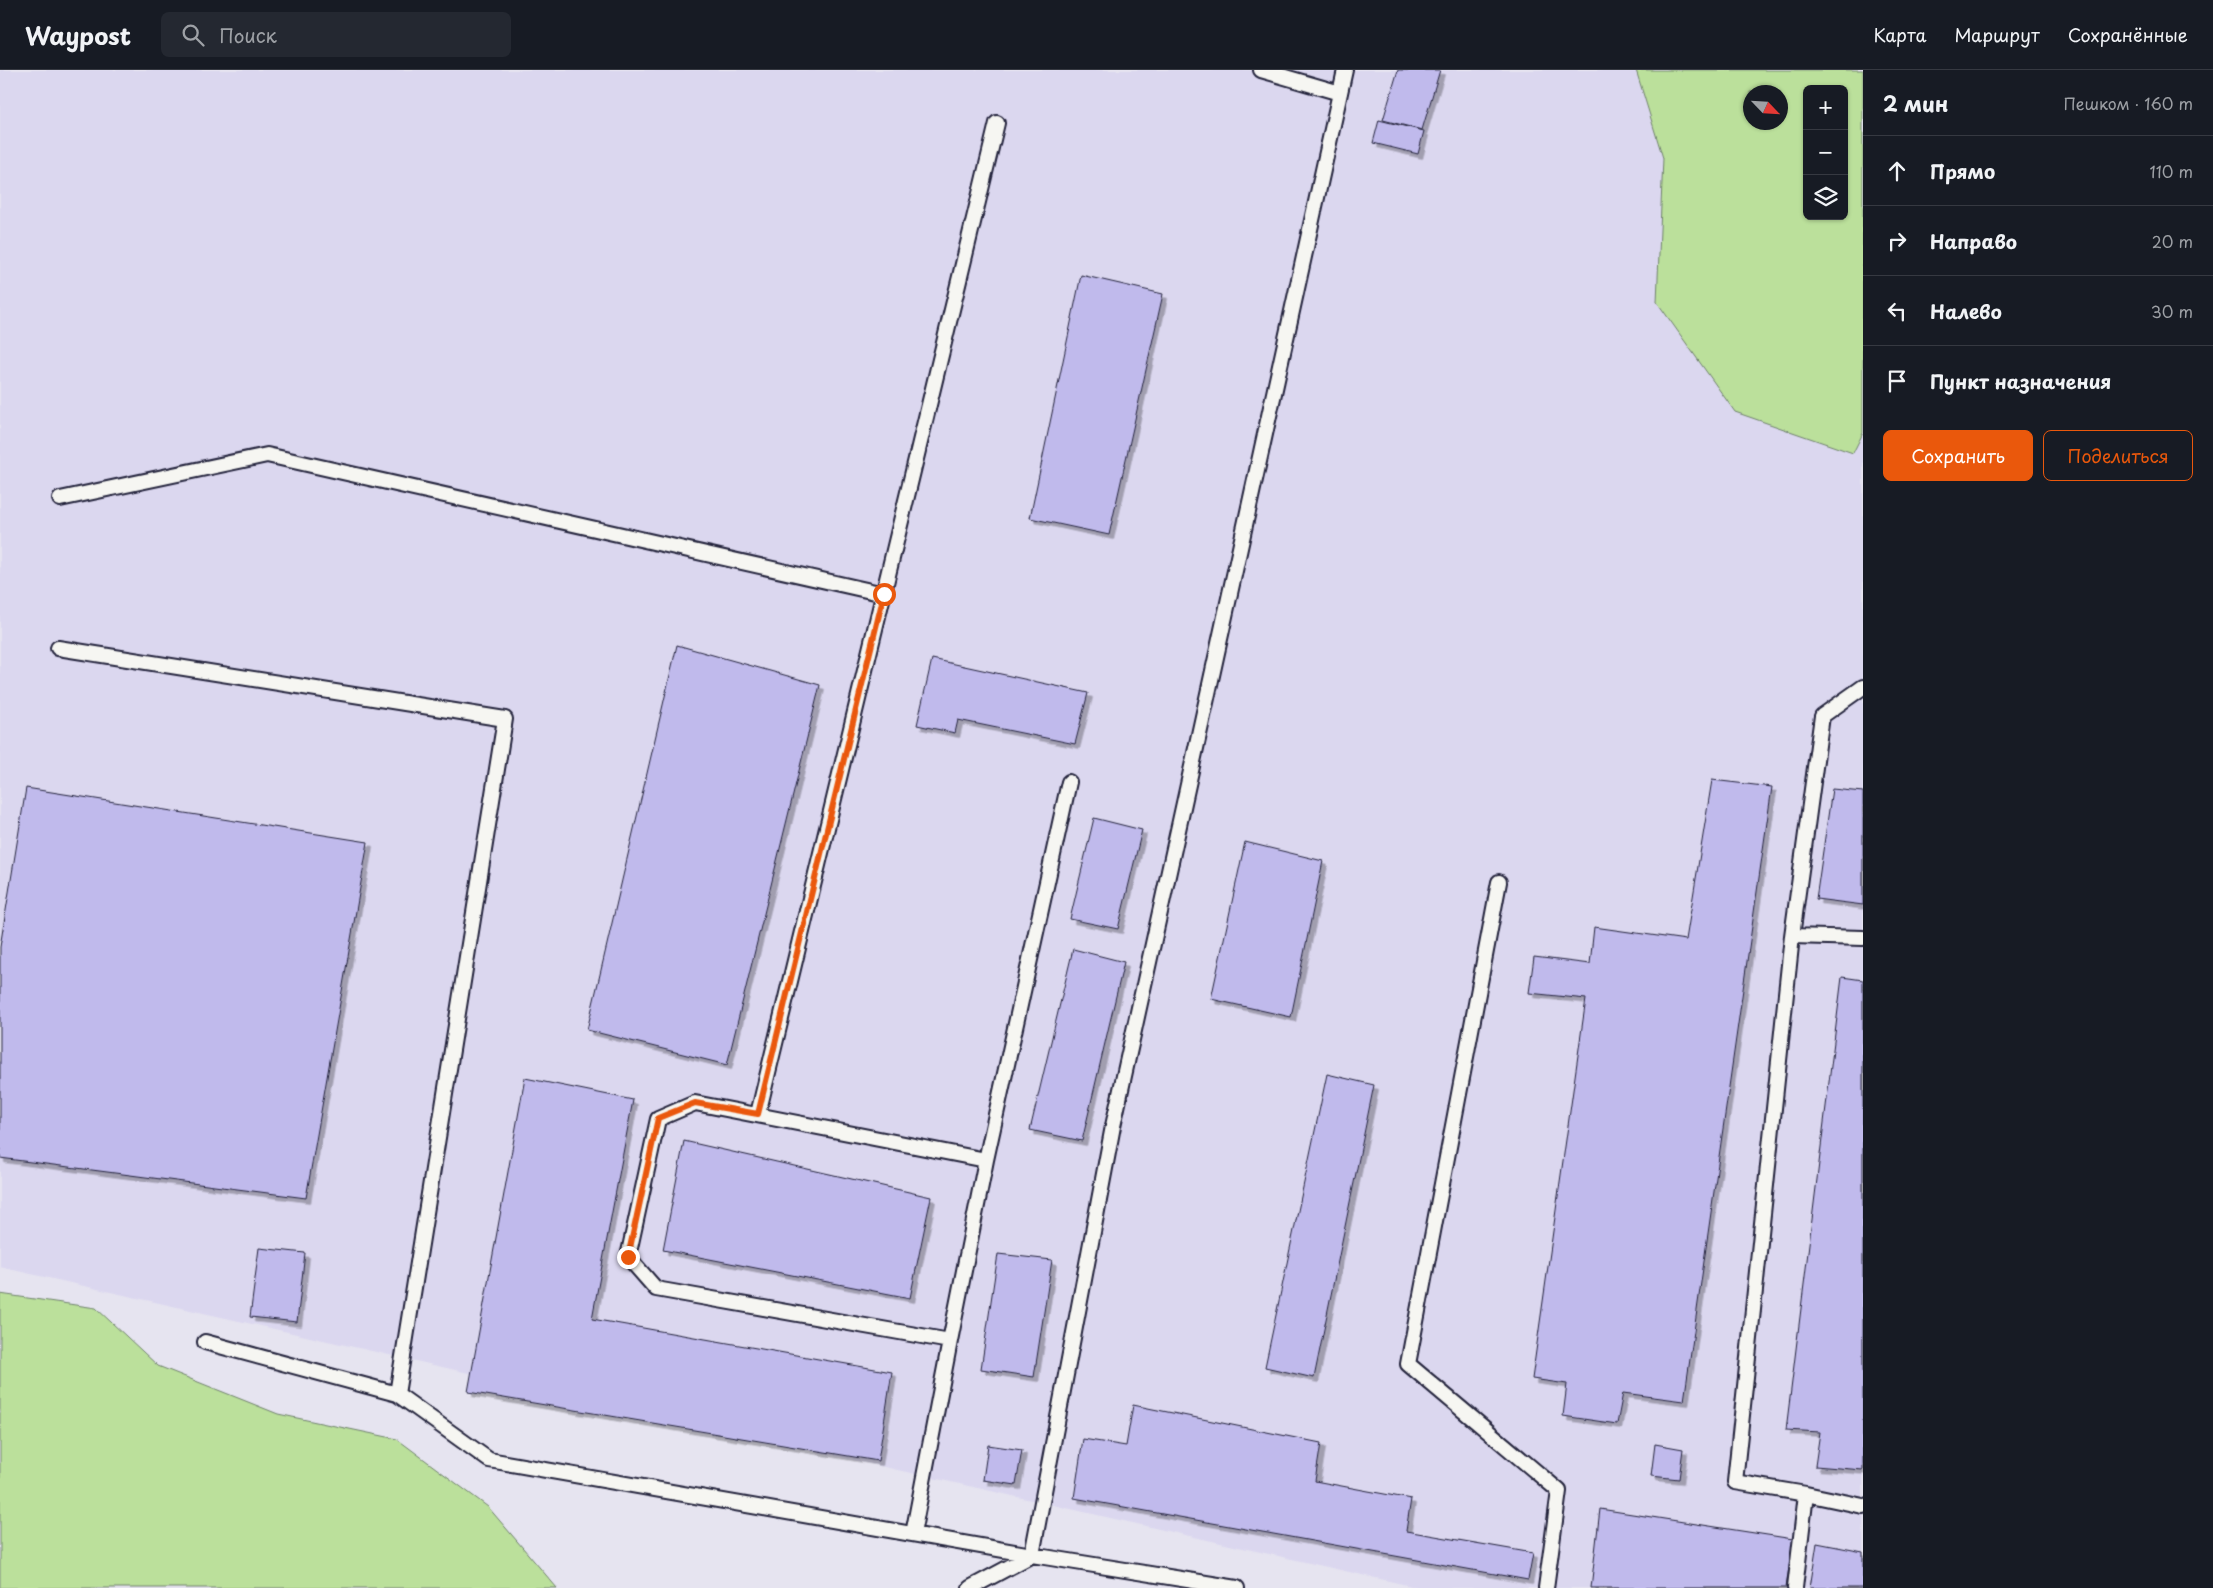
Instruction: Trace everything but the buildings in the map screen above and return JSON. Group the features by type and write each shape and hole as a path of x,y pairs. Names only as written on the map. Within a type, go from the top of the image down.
{"lane":[{"path":"1261,70 1340,93"},
{"path":"1032,1555 1113,1126 1345,70"},
{"path":"758,1114 998,123"},
{"path":"60,498 267,455 884,594"},
{"path":"58,648 505,719 397,1394"},
{"path":"1863,687 1822,716 1792,936 1736,1482 1863,1506"},
{"path":"913,1534 986,1160 1069,782"},
{"path":"1498,882 1408,1364 1559,1491 1546,1588"},
{"path":"1792,936 1863,938"},
{"path":"950,1341 656,1289 628,1257 658,1118 695,1103 986,1160"},
{"path":"205,1342 397,1394 489,1460 1032,1555 1237,1588"},
{"path":"1795,1588 1806,1494"},
{"path":"970,1588 1032,1555"}],"shaded area":[{"path":"0,70 1636,70 1663,158 1658,302 1853,453 1863,433 1863,1588 1420,1588 0,1267"}],"green space":[{"path":"1636,70 1863,70 1863,433 1853,453 1735,412 1657,302 1663,158"},
{"path":"0,1294 96,1308 158,1366 278,1414 397,1439 488,1507 557,1588 0,1588"}],"route":[{"path":"628,1257 658,1118 695,1103 758,1114 884,594"}]}
